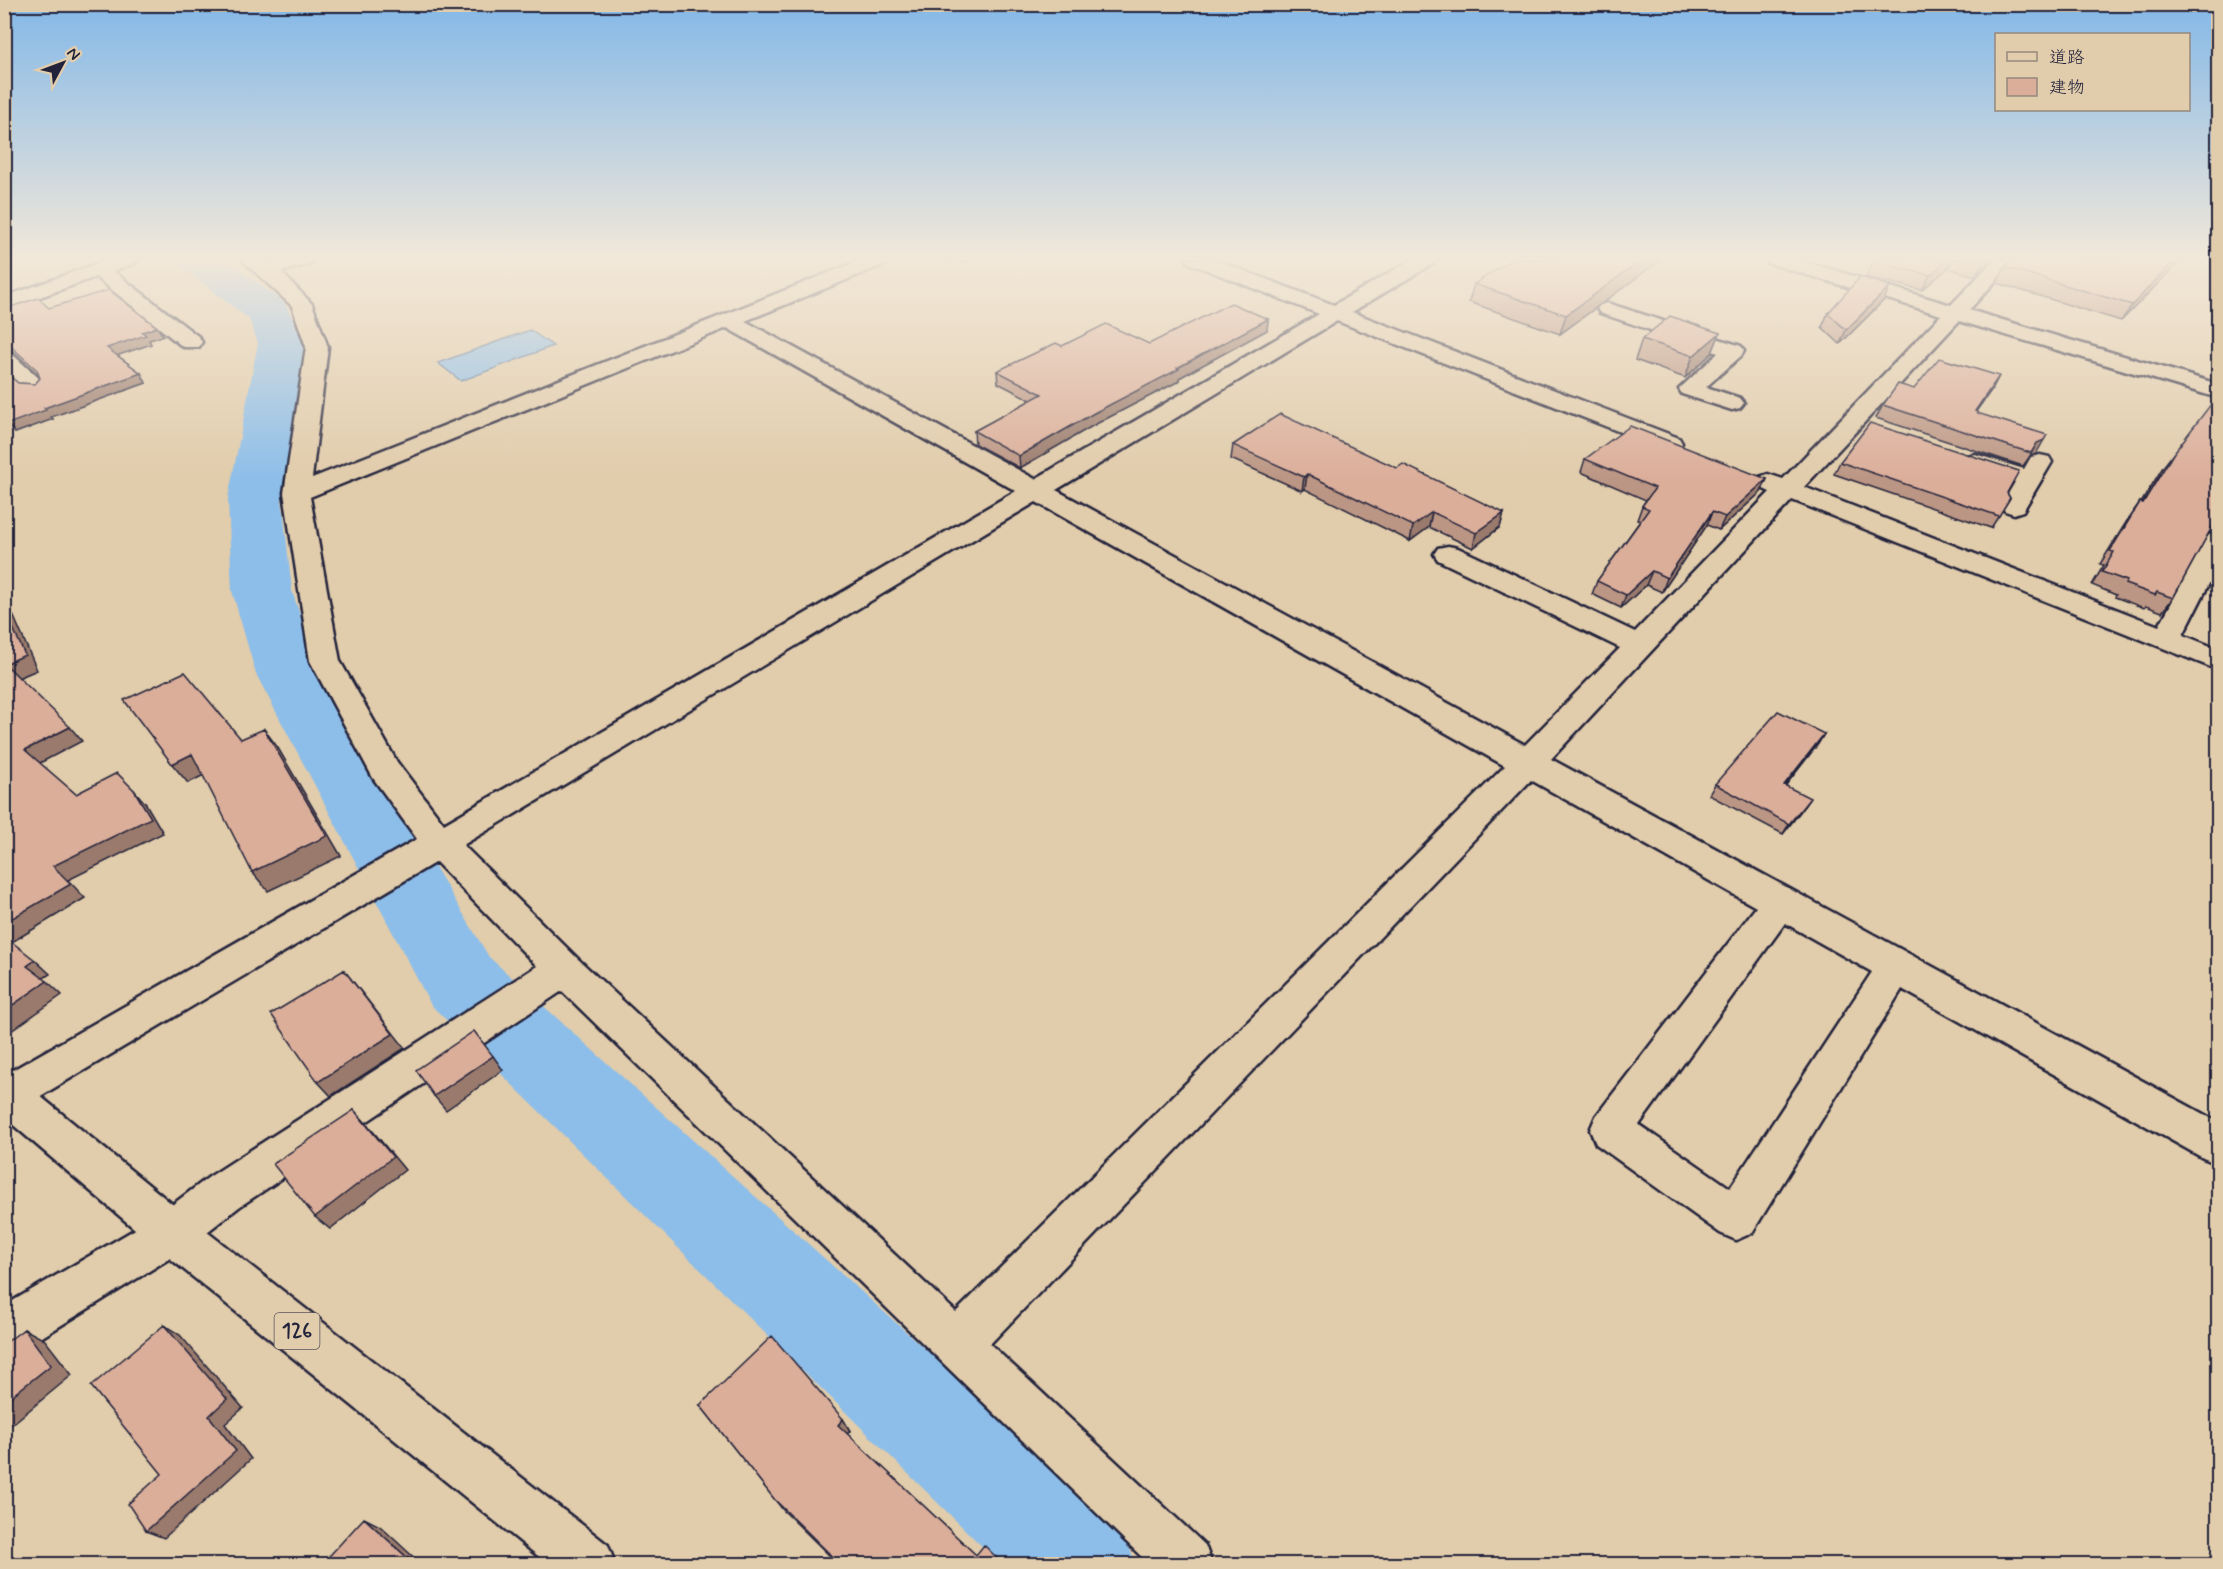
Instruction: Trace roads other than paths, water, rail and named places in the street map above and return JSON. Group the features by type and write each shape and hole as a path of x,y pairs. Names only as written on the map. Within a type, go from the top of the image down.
{"main road":[{"path":"177,332 191,342"},
{"path":"312,332 317,347 297,493 325,661 385,770 438,843 564,969 1186,1564"},
{"path":"297,493 697,332"},
{"path":"749,332 2218,1144"},
{"path":"6,1092 438,843 1302,332"},
{"path":"1388,332 1688,451"},
{"path":"1677,332 1733,351 1690,389 1732,404"},
{"path":"956,1345 1528,763 1787,489 1865,425 1938,332"},
{"path":"2022,332 2218,391"},
{"path":"4,359 34,386"},
{"path":"1953,454 2035,470 2014,506"},
{"path":"1743,472 2218,660"},
{"path":"2167,638 2218,541"},
{"path":"1448,554 1640,646"},
{"path":"1780,902 1611,1130 1736,1218 1896,966"},
{"path":"4,1333 172,1232 224,1192 564,969"},
{"name":"126","path":"6,1092 172,1232 589,1564"}],"water":[{"path":"524,332 533,332 553,346 461,381 438,363"}],"waterway":[{"path":"277,332 281,343 255,499 262,591 288,674 460,981 1080,1564"}]}
